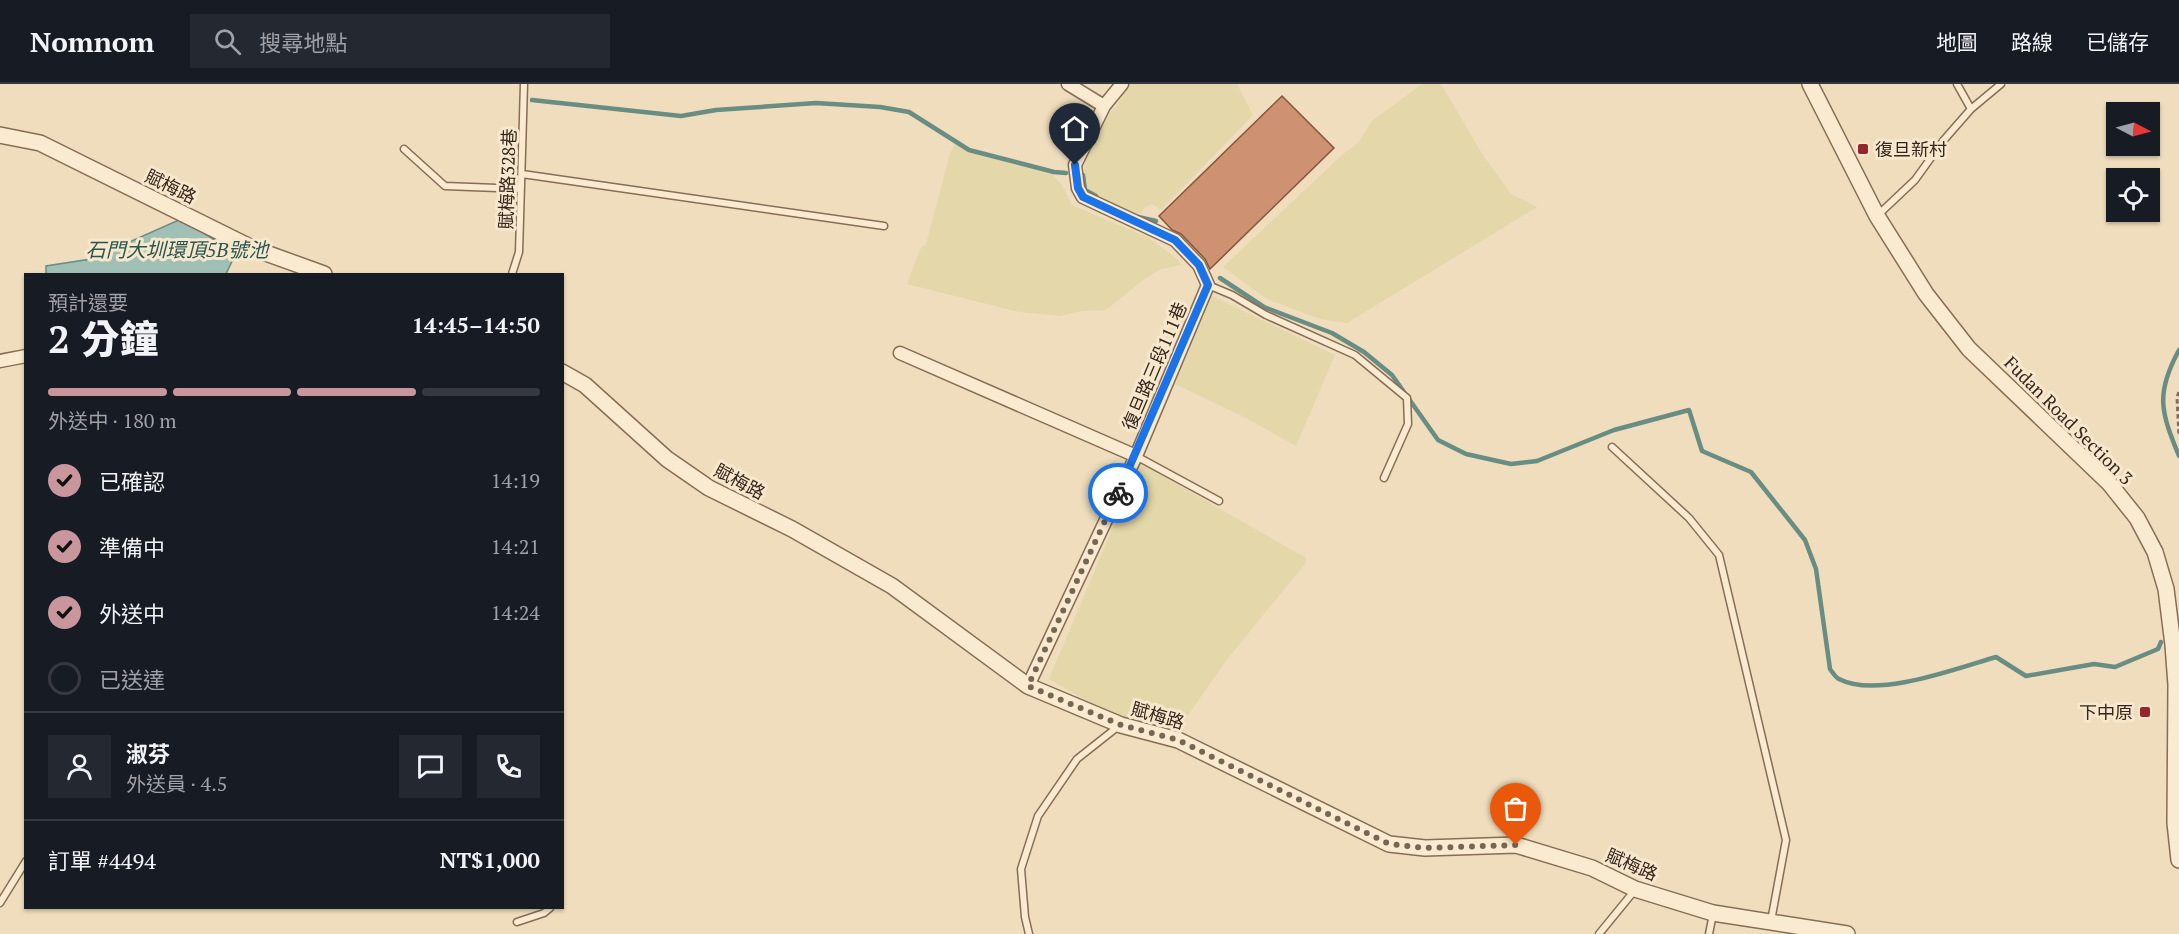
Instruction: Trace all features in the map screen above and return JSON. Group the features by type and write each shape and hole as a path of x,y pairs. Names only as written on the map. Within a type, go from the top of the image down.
{"street":[{"path":"1068,84 1104,106"},
{"path":"1122,84 1104,106 1075,165 1078,188 1083,197 1175,240 1199,265 1208,285"},
{"name":"Fudan Road Section 3","path":"1810,84 1877,216 1926,294 1969,349 2109,483 2136,518 2155,552 2166,589 2177,685 2175,823 2179,860"},
{"name":"賦梅路","path":"1,139 40,143 252,248 321,273"},
{"name":"復旦路三段111巷","path":"1028,686 1136,456 1208,285"},
{"path":"900,353 1136,456"},
{"path":"0,361 24,356"},
{"name":"賦梅路","path":"564,373 585,385 667,459 709,488 792,529 892,586 1028,686 1121,725 1178,740 1389,844 1425,848 1516,845 1592,868 1635,890 1713,913 1847,934"}],"lane":[{"name":"賦梅路328巷","path":"512,273 519,252 525,84"},
{"path":"1958,84 1971,109"},
{"path":"1877,216 1915,180 1943,141 1971,109 2001,84"},
{"path":"404,149 445,186 520,189"},
{"path":"522,174 884,226"},
{"path":"1208,285 1232,295 1266,315 1355,355 1407,398 1408,424 1384,478"},
{"path":"1612,447 1689,518 1719,555 1786,840 1771,921"},
{"path":"1136,456 1219,501"},
{"path":"1029,934 1025,917 1021,868 1038,816 1077,759 1121,725"},
{"path":"0,903 24,864"},
{"path":"1599,934 1635,890"},
{"path":"517,922 544,913 549,909"},
{"path":"1709,934 1713,913"}],"path":[{"path":"2179,392 2177,397 2179,436"}],"shaded area":[{"path":"1129,84 1237,84 1253,115 1161,210 1152,204 1144,208 1137,216 1087,190 1084,165 1106,116 1116,107"},
{"path":"1422,84 1441,84 1481,152 1511,194 1537,207 1347,323 1320,319 1267,299 1223,267 1343,154 1358,143 1372,121"},
{"path":"955,144 969,151 1052,174 1062,185 1072,205 1149,238 1176,258 1181,265 1161,269 1143,280 1106,310 1082,311 1060,316 1019,312 907,284 920,249 926,244 950,154"},
{"path":"1212,296 1335,355 1296,446 1246,418 1175,384"},
{"path":"1140,463 1306,558 1305,564 1228,658 1177,731 1126,717 1087,701 1049,679"}],"water":[{"name":"石門大圳環頂5B號池","path":"181,219 236,253 226,273 46,273 46,266 91,259"}],"building":[{"path":"1282,96 1334,148 1210,269 1205,259 1181,234 1172,230 1159,216"}],"waterway":[{"path":"532,100 681,116 716,110 816,103 880,107 909,112 969,150 1066,173"},
{"path":"1083,175 1085,190 1096,196"},
{"path":"1138,217 1156,221"},
{"path":"1220,278 1264,307 1332,333 1364,352 1392,375 1438,440 1466,454 1511,464 1537,461 1614,430 1689,410 1702,451 1751,472 1805,540 1816,569 1830,669 1839,679 1874,686 1895,684 1918,680 1996,657 2026,676 2094,664 2115,667 2158,649 2161,642"},
{"path":"2179,350 2166,379 2163,403 2168,427 2179,456"}],"way so far":[{"path":"1118,493 1028,686 1121,725 1178,740 1389,844 1425,848 1516,845"}],"place":[{"name":"復旦新村","path":"1863,149"},
{"name":"下中原","path":"2145,712"}],"route":[{"path":"1075,165 1078,188 1083,197 1175,240 1199,265 1208,285 1118,493"}]}
